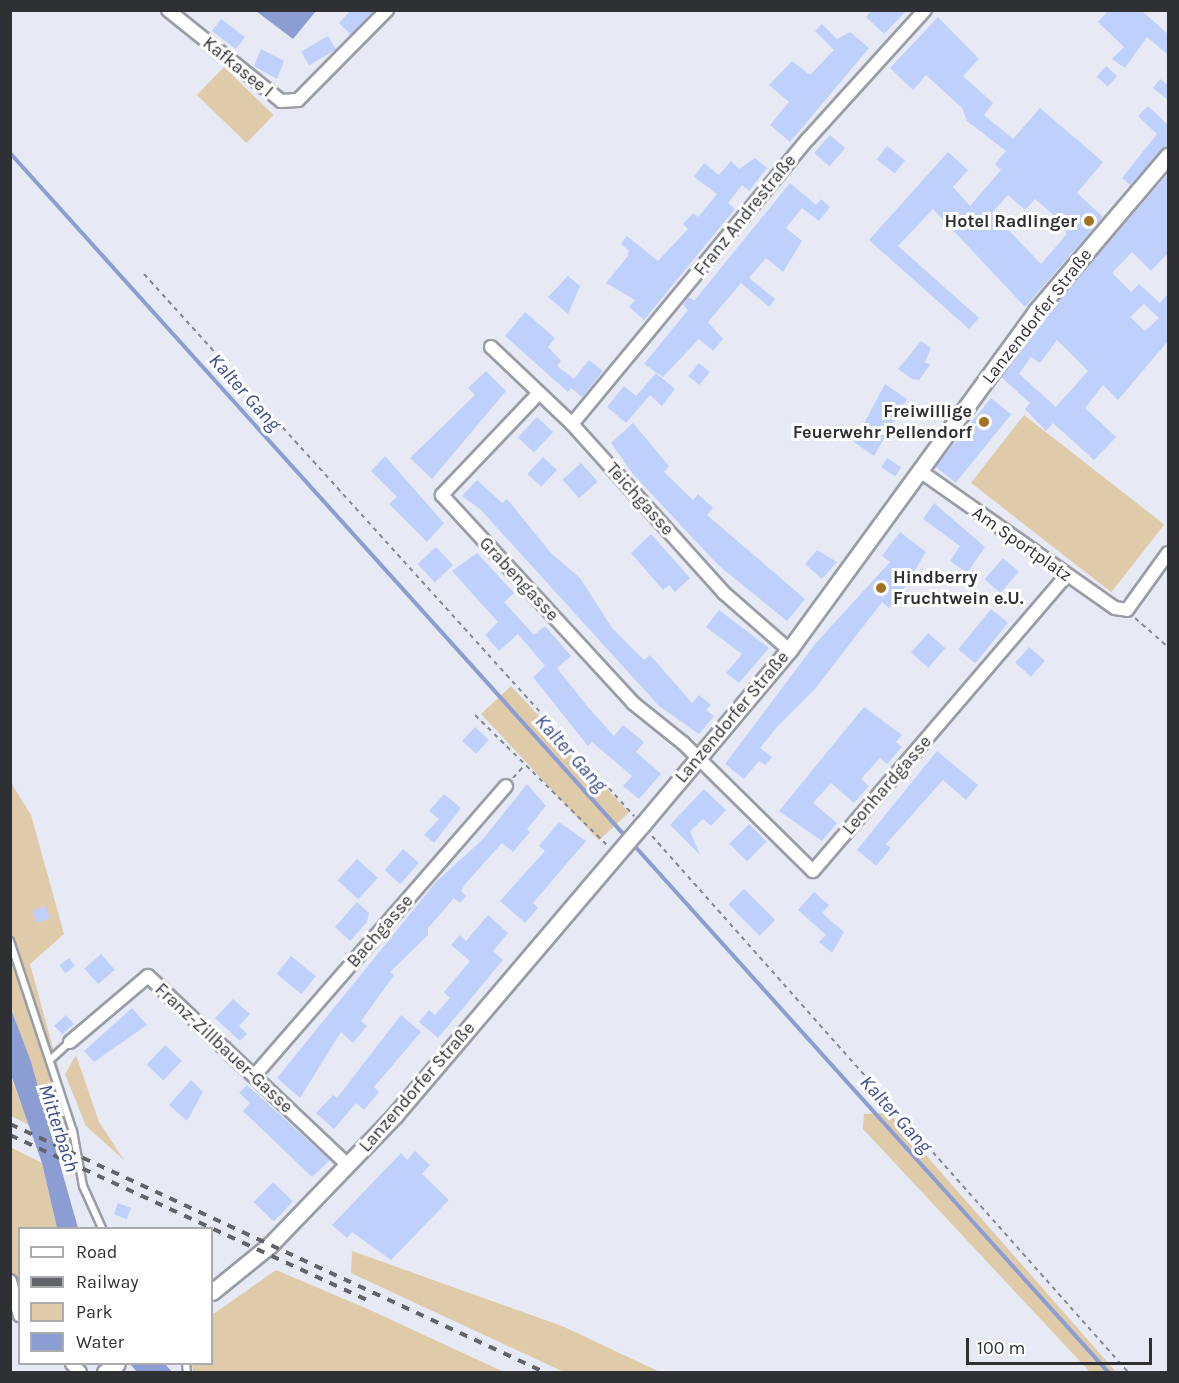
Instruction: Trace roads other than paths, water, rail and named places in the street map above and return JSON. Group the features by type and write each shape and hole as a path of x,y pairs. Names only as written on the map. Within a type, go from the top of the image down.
{"street":[{"name":"Kafkasee I","path":"168,10 280,101 298,100 387,10"},
{"name":"Franz Andrestraße","path":"572,424 808,139 924,10"},
{"name":"Lanzendorfer Straße","path":"213,1291 263,1251 348,1165 642,825 789,650 1036,311 1168,156"},
{"name":"Teichgasse","path":"491,347 572,424 724,593 789,650"},
{"name":"Grabengasse","path":"539,393 442,495 633,703 696,760"},
{"name":"Am Sportplatz","path":"920,471 1066,576 1127,610 1168,553"},
{"name":"Leonhardgasse","path":"696,760 813,871 1066,576"},
{"name":"Bachgasse","path":"254,1076 506,786"},
{"name":"Franz-Zillbauer-Gasse","path":"70,1042 148,976 348,1165"},
{"path":"10,1281 18,1310"}],"lane":[{"path":"10,941 51,1059 83,1186 102,1227"},
{"path":"51,1059 70,1042"}],"water":[{"path":"256,11 316,11 293,39"},
{"path":"10,1006 31,1062 78,1227 57,1227 42,1163 11,1075"},
{"path":"131,1365 166,1365 172,1372 137,1372"}],"waterway":[{"name":"Kalter Gang","path":"10,153 626,837"},
{"name":"Kalter Gang","path":"631,842 1108,1372"}],"railway":[{"path":"10,1124 544,1372"},
{"path":"10,1135 210,1227"},
{"path":"213,1229 370,1301"}],"place":[{"name":"Hotel Radlinger","path":"1089,221"},
{"name":"Freiwillige Feuerwehr Pellendorf","path":"984,422"},
{"name":"Hindberry Fruchtwein e.U.","path":"881,588"}],"water label":[{"name":"Mitterbach","path":"59,1128"}]}
